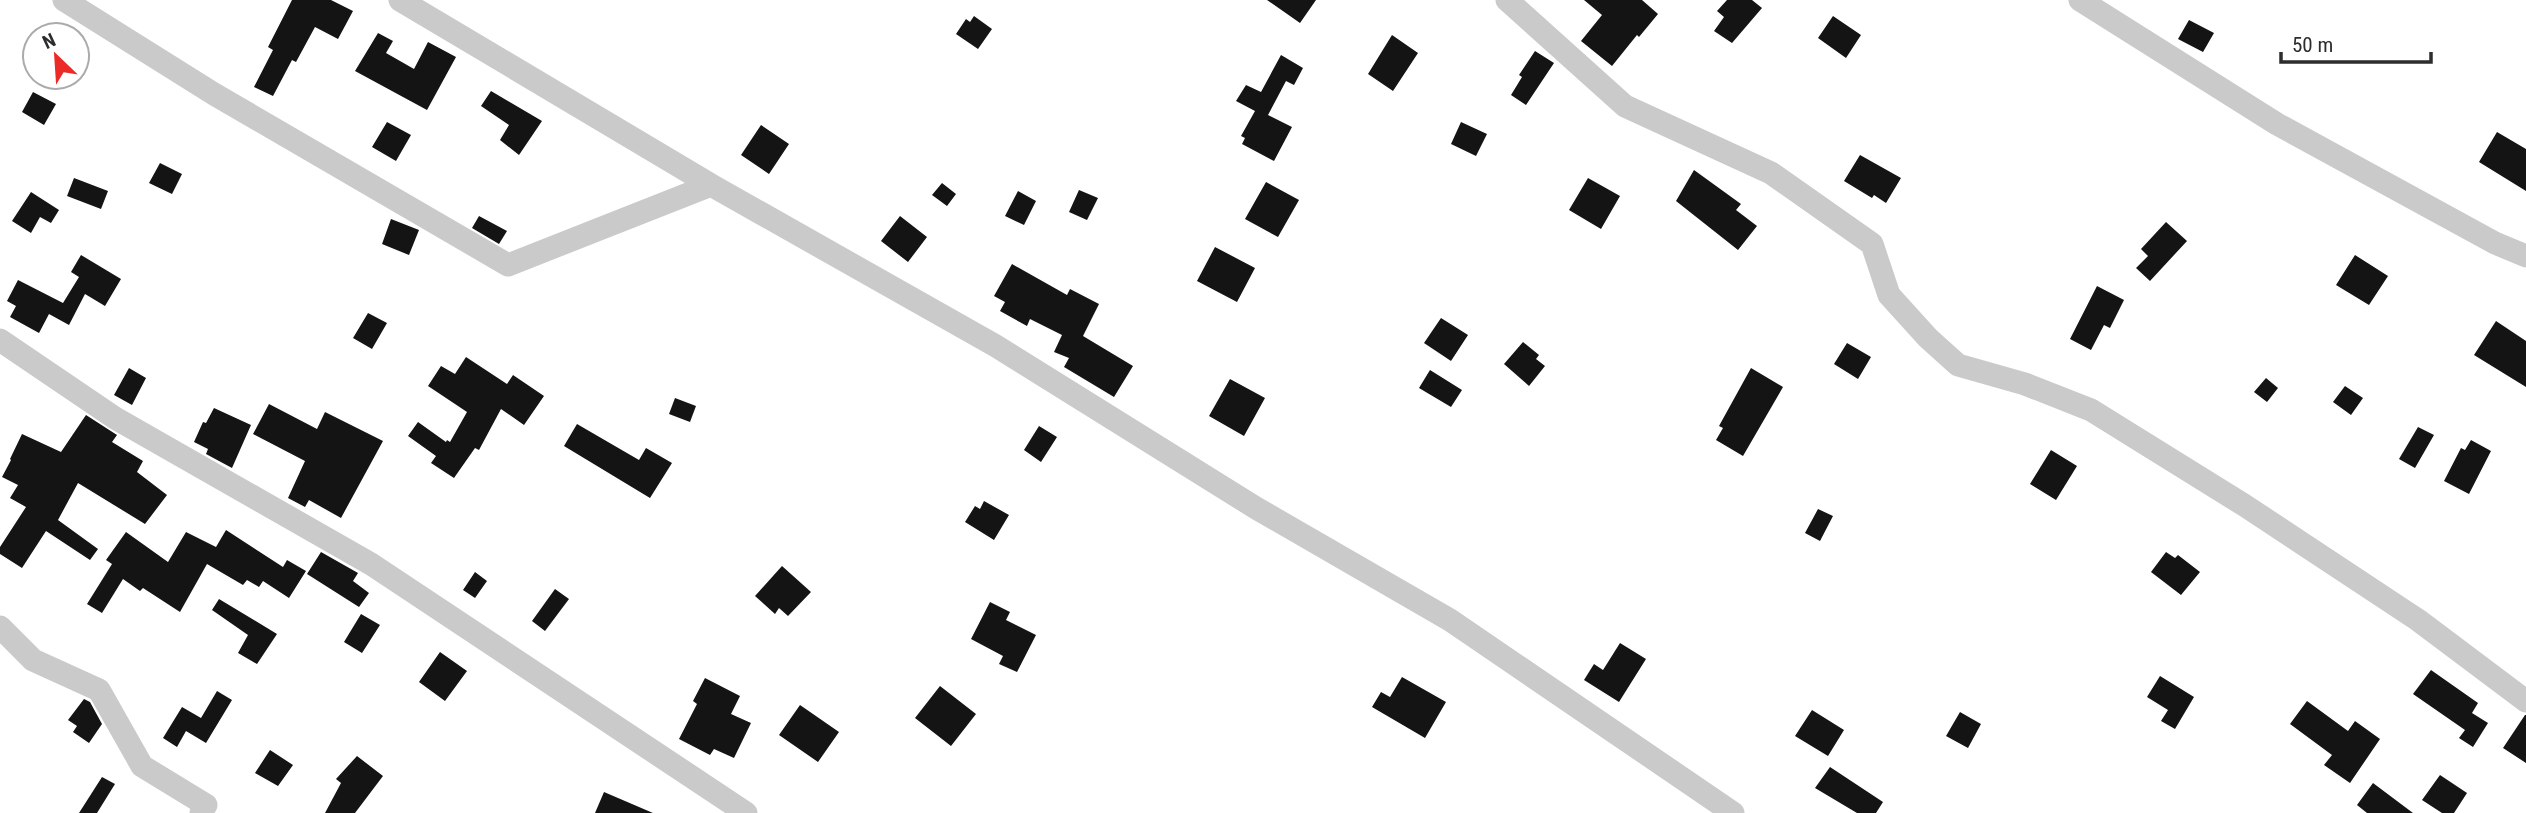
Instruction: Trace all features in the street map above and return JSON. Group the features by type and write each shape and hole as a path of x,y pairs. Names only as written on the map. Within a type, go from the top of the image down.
{"street":[{"path":"64,0 215,94 508,265 711,185"},
{"path":"400,0 711,185 996,346 1256,508 1450,620 1733,813"},
{"path":"1507,0 1625,106 1771,173 1872,244 1889,295 1928,338 1958,365 2025,384 2091,410 2244,505 2418,620 2526,701"},
{"path":"2080,0 2277,124 2495,243 2526,256"},
{"path":"0,340 115,418 371,564 746,813"},
{"path":"0,627 33,660 99,690 142,766 206,805 201,813"}],"building":[{"path":"292,0 331,0 353,11 338,39 315,27 296,62 292,60 273,96 254,87 273,50 268,47"},
{"path":"1267,0 1316,0 1300,23"},
{"path":"1584,0 1642,0 1658,14 1612,66 1581,41 1602,15"},
{"path":"1727,0 1752,0 1762,8 1732,43 1714,31 1724,17 1717,11"},
{"path":"974,16 992,29 978,49 956,34 966,19 970,22"},
{"path":"1833,16 1861,35 1846,58 1818,38"},
{"path":"2189,20 2214,33 2203,52 2178,39"},
{"path":"378,33 393,41 386,53 414,69 428,42 456,57 427,110 355,71"},
{"path":"1392,35 1418,53 1393,91 1368,74"},
{"path":"1535,51 1554,63 1526,105 1511,95 1522,77 1519,75"},
{"path":"1281,55 1303,68 1294,85 1286,81 1268,115 1292,127 1274,161 1242,144 1245,138 1241,136 1255,111 1236,101 1246,85 1261,92"},
{"path":"491,91 542,121 519,155 500,140 509,125 481,106"},
{"path":"33,92 56,104 44,125 22,112"},
{"path":"387,122 411,135 396,161 372,147"},
{"path":"1461,122 1487,134 1476,156 1451,144"},
{"path":"761,125 789,144 769,174 741,155"},
{"path":"2497,132 2526,149 2526,191 2479,162"},
{"path":"1860,155 1901,178 1886,203 1844,181"},
{"path":"160,163 182,174 172,194 149,183"},
{"path":"1694,170 1741,204 1736,210 1757,226 1738,250 1676,201"},
{"path":"74,178 108,191 101,209 67,196"},
{"path":"1588,178 1620,196 1601,229 1569,210"},
{"path":"1266,182 1299,200 1278,237 1245,219"},
{"path":"942,183 956,194 947,206 932,195"},
{"path":"1079,190 1098,198 1087,220 1069,212"},
{"path":"1018,191 1036,201 1024,225 1005,216"},
{"path":"31,192 59,210 51,223 40,217 31,233 12,221"},
{"path":"479,216 507,231 499,244 472,228"},
{"path":"900,216 927,237 908,262 881,241"},
{"path":"391,219 419,230 409,255 382,244"},
{"path":"2166,222 2187,241 2150,281 2136,268 2148,256 2141,249"},
{"path":"1215,247 1255,268 1237,302 1197,281"},
{"path":"81,255 121,279 105,306 85,294 69,325 49,314 39,333 10,317 16,306 7,301 18,280 63,303 79,277 71,272"},
{"path":"2355,255 2388,276 2369,305 2336,285"},
{"path":"1012,264 1067,295 1070,289 1099,304 1083,336 1133,366 1114,397 1064,367 1069,358 1054,352 1062,335 1030,319 1027,326 1000,311 1005,302 994,296"},
{"path":"2097,286 2124,300 2110,328 2104,325 2091,350 2070,339"},
{"path":"368,313 387,323 372,349 353,338"},
{"path":"1441,318 1468,335 1451,361 1424,343"},
{"path":"2496,321 2526,341 2526,387 2474,355"},
{"path":"1523,342 1539,355 1536,359 1545,366 1529,386 1504,364"},
{"path":"1847,343 1871,357 1858,379 1834,364"},
{"path":"466,357 507,384 513,375 544,396 524,425 501,409 479,450 475,448 454,478 431,463 436,456 408,436 418,422 446,442 450,442 467,412 428,386 441,366 455,374"},
{"path":"129,368 146,378 132,405 114,395"},
{"path":"1751,368 1783,387 1743,456 1716,440 1723,428 1719,426"},
{"path":"1430,370 1462,390 1451,407 1419,388"},
{"path":"2266,378 2278,388 2267,402 2254,392"},
{"path":"1230,379 1265,398 1244,436 1209,416"},
{"path":"2345,386 2363,398 2351,415 2333,402"},
{"path":"675,398 696,406 690,422 669,414"},
{"path":"269,404 317,429 325,412 383,441 341,518 309,500 305,507 288,498 305,461 253,434"},
{"path":"214,408 251,425 232,468 206,454 208,449 194,442 203,422 206,423"},
{"path":"86,415 117,435 112,442 143,461 137,472 167,495 145,524 78,483 58,520 98,549 90,560 46,531 22,568 0,554 0,547 26,507 10,498 18,485 2,477 22,434 61,452"},
{"path":"577,424 639,460 646,448 672,463 650,498 564,446"},
{"path":"1039,426 1057,437 1041,462 1024,450"},
{"path":"2418,427 2434,435 2415,468 2399,459"},
{"path":"2471,440 2491,451 2469,494 2444,481 2461,448 2465,450"},
{"path":"2051,450 2077,466 2056,500 2030,484"},
{"path":"984,501 1009,515 994,540 965,522 975,506 980,509"},
{"path":"1818,509 1833,516 1820,541 1805,533"},
{"path":"226,530 283,567 287,560 306,571 289,598 263,581 259,587 247,580 243,585 207,564 180,612 143,588 140,591 123,579 102,613 87,604 112,564 106,560 126,532 168,562 186,532 216,547"},
{"path":"321,552 358,573 353,581 369,593 359,607 307,574"},
{"path":"2166,552 2175,558 2178,555 2200,572 2181,595 2151,572"},
{"path":"782,566 811,592 788,616 779,608 775,614 755,596"},
{"path":"475,572 487,581 475,598 463,590"},
{"path":"555,589 569,599 545,631 532,621"},
{"path":"219,599 277,634 257,664 238,653 248,635 212,610"},
{"path":"990,602 1010,612 1006,620 1036,635 1017,672 999,664 1003,656 971,639"},
{"path":"361,614 380,625 362,653 344,642"},
{"path":"1620,643 1646,659 1619,702 1584,680 1594,664 1603,670"},
{"path":"440,652 467,671 445,701 419,682"},
{"path":"2431,670 2478,703 2472,713 2488,723 2473,747 2459,738 2465,730 2413,694"},
{"path":"2160,676 2194,697 2175,729 2161,721 2168,710 2147,697"},
{"path":"1402,677 1446,702 1425,738 1372,707 1381,692 1390,697"},
{"path":"705,678 740,696 731,714 751,723 734,758 714,749 710,755 679,739 697,704 693,701"},
{"path":"940,686 976,714 951,746 915,718"},
{"path":"217,691 232,700 206,743 186,731 177,747 163,738 182,707 201,718"},
{"path":"84,699 90,702 102,724 89,743 73,732 77,726 68,720"},
{"path":"2307,701 2348,731 2355,721 2380,739 2350,783 2324,765 2332,755 2290,724"},
{"path":"800,705 839,732 818,762 779,735"},
{"path":"1812,710 1844,730 1828,756 1795,736"},
{"path":"1960,712 1981,724 1968,748 1946,736"},
{"path":"2526,715 2526,763 2503,748"},
{"path":"270,750 293,765 278,786 255,773"},
{"path":"357,756 383,776 355,813 325,813 341,783 336,779"},
{"path":"1830,767 1883,802 1876,813 1857,813 1815,788"},
{"path":"2440,775 2467,793 2454,813 2442,813 2422,800"},
{"path":"102,777 115,784 97,813 79,813"},
{"path":"2373,783 2413,813 2367,813 2357,805"},
{"path":"604,792 653,813 595,813"}]}
